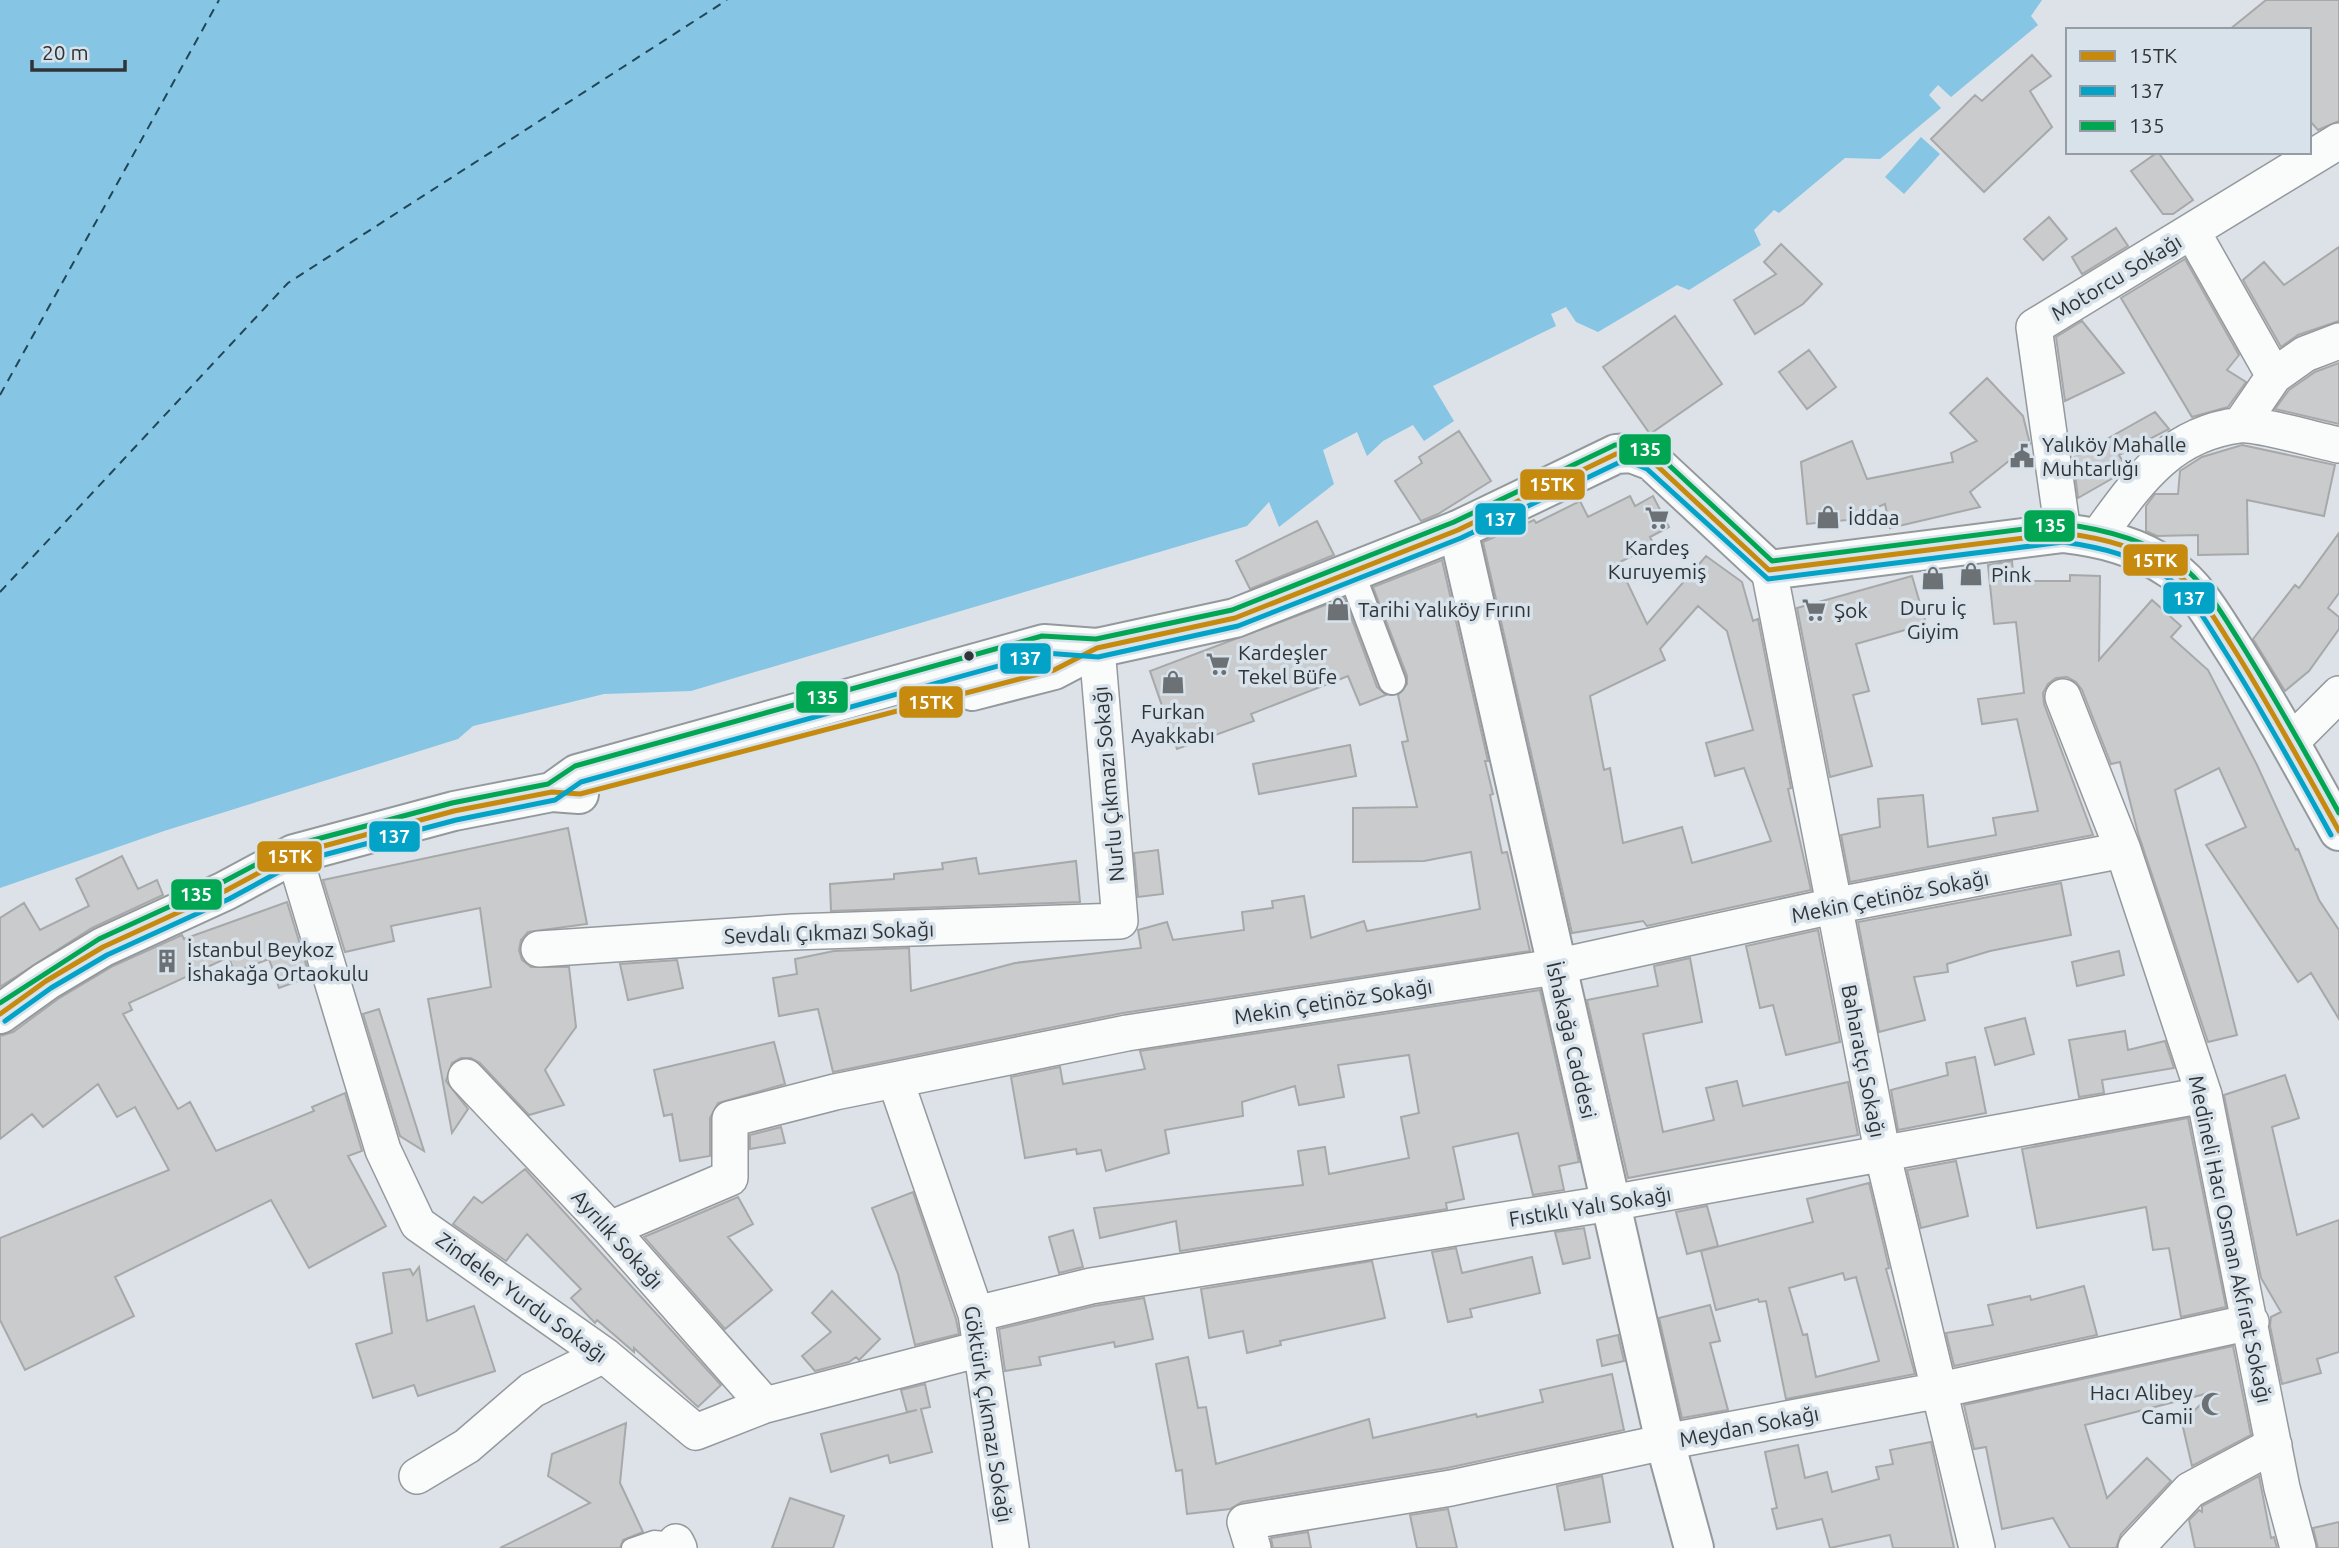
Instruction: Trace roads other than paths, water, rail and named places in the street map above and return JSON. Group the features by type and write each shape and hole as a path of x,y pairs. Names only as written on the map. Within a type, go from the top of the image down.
{"main road":[{"path":"0,1014 46,981 103,947 225,891 294,854 454,811 552,792 580,794 1054,670 1097,648 1235,618 1458,530 1616,454 1631,453 1652,461 1769,570 2076,534 2122,543 2175,572 2210,612 2290,743 2339,831"},
{"name":"İshakağa Caddesi","path":"1458,530 1555,967 1665,1442 1694,1548"}],"street":[{"name":"Motorcu Sokağı","path":"2076,534 2034,327 2339,141"},
{"path":"2192,232 2274,376"},
{"path":"2241,424 2274,376 2305,354 2339,341"},
{"path":"2076,534 2171,449 2241,424 2339,445"},
{"name":"Baharatçı Sokağı","path":"1769,570 1883,1156 1977,1548"},
{"path":"1351,572 1392,681"},
{"name":"Nurlu Çıkmazı Sokağı","path":"1097,648 1120,921"},
{"path":"2290,743 2339,694"},
{"name":"Medineli Hacı Osman Akfırat Sokağı","path":"2063,697 2123,850 2204,1095 2274,1445 2298,1548"},
{"name":"Mekin Çetinöz Sokağı","path":"610,1229 730,1178 730,1119 835,1092 896,1082 1127,1033 1555,967 1833,906 2123,850"},
{"name":"Zindeler Yurdu Sokağı","path":"294,854 383,1150 418,1224 604,1355 696,1432 765,1405 980,1349"},
{"name":"Sevdalı Çıkmazı Sokağı","path":"539,949 793,932 1120,921"},
{"name":"Ayrılık Sokağı","path":"466,1077 610,1229 765,1405"},
{"name":"Göktürk Çıkmazı Sokağı","path":"896,1082 976,1314 1011,1548"},
{"name":"Fıstıklı Yalı Sokağı","path":"976,1314 1091,1286 1611,1203 1883,1156 2204,1095"},
{"name":"Meydan Sokağı","path":"1249,1535 1665,1442 1940,1390 2251,1322"},
{"path":"417,1476 467,1446 532,1390 604,1355"},
{"path":"2136,1548 2190,1490 2274,1445"}],"lane":[{"path":"631,1548 654,1540 677,1545"}],"water":[{"path":"0,0 2042,0 2031,16 2038,25 1951,97 1938,85 1929,95 1941,108 1880,159 1845,158 1779,213 1774,210 1754,230 1761,245 1689,290 1677,285 1598,332 1576,322 1566,307 1551,314 1556,326 1433,386 1454,421 1424,441 1413,425 1383,441 1367,456 1357,432 1323,450 1334,484 1279,527 1269,502 1247,526 691,691 604,694 473,726 458,739 164,831 0,888"},
{"path":"1921,137 1940,154 1904,194 1885,177"}],"place":[{"name":"Yalıköy Mahalle Muhtarlığı","path":"2022,456"},
{"name":"İddaa","path":"1828,517"},
{"name":"Kardeş Kuruyemiş","path":"1657,518"},
{"name":"Pink","path":"1971,574"},
{"name":"Duru İç Giyim","path":"1933,578"},
{"name":"Tarihi Yalıköy Fırını","path":"1338,609"},
{"name":"Şok","path":"1814,610"},
{"name":"Kardeşler Tekel Büfe","path":"1218,664"},
{"name":"Furkan Ayakkabı","path":"1173,682"},
{"name":"İstanbul Beykoz İshakağa Ortaokulu","path":"167,961"},
{"name":"Hacı Alibey Camii","path":"2213,1404"}]}
